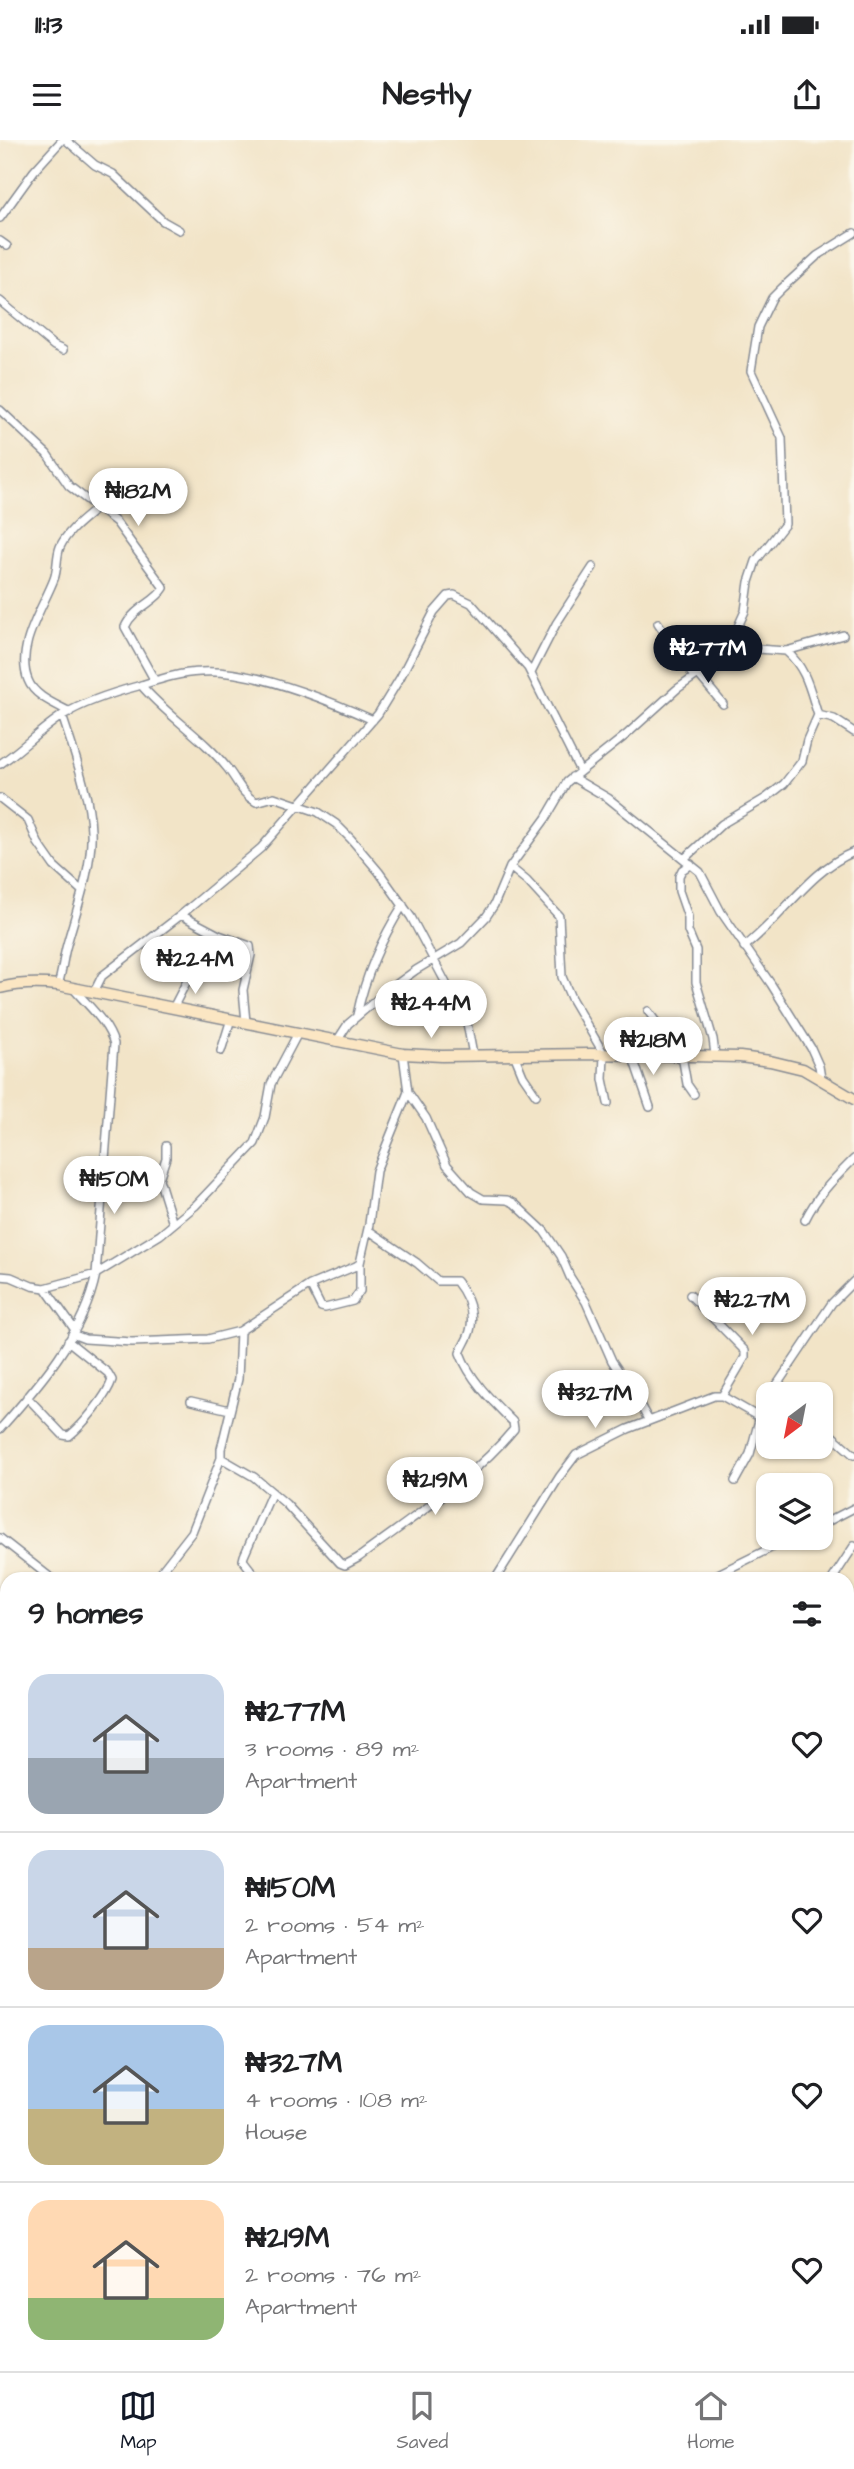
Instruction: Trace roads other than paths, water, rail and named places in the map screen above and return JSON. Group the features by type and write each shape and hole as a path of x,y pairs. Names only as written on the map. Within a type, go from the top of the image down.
{"main road":[{"path":"0,988 13,984 58,985 403,1054 715,1055 770,1061 792,1066 821,1078 854,1099"}],"street":[{"path":"0,218 34,171 64,140 94,165 113,174 163,221 179,230"},
{"path":"337,1041 357,1016 416,970 461,943 494,905 510,867 547,818 563,787 677,689 710,666 727,647 742,621 756,561 785,524 782,438 751,371 758,327 772,298 782,288 817,256 854,233"},
{"path":"0,241 8,246"},
{"path":"0,301 54,346 63,350"},
{"path":"0,410 47,454 69,486 116,522 164,588 159,595 138,610 125,627 155,681"},
{"path":"58,985 82,891 91,822 66,713 40,695 29,683 24,667 28,641 56,575 60,547 75,527 97,508"},
{"path":"531,673 556,624 593,568"},
{"path":"94,992 102,976 250,858 298,806 373,720 397,684 434,612 448,596 454,595 471,603 531,673 580,771"},
{"path":"658,623 696,676 723,704"},
{"path":"727,647 786,651 843,635"},
{"path":"715,1055 696,982 696,950 688,931 688,917 679,891 679,876 688,861 722,824 784,784 802,761 807,740 818,715 815,700 801,667 786,651"},
{"path":"0,764 66,713 116,691 173,675 201,671 223,672 261,680 332,701 373,720"},
{"path":"141,685 163,708 207,745 231,772 247,798 256,802 274,797 318,813 336,824 365,855 403,905 433,960 467,1023 473,1055"},
{"path":"818,715 834,719 854,732"},
{"path":"572,777 608,797 700,872 721,912 811,1048 821,1078"},
{"path":"0,798 28,820 38,843 54,866 82,891"},
{"path":"744,947 760,935 786,906 840,857 854,852"},
{"path":"510,867 527,881 559,916 562,977 571,998 604,1054 603,1079 608,1103"},
{"path":"357,1016 367,978 403,905"},
{"path":"181,915 219,935 250,946 243,1005 221,1051"},
{"path":"173,1008 192,971"},
{"path":"0,1429 27,1398 72,1335 92,1295 96,1274 114,1044 103,1023 73,988"},
{"path":"648,1011 662,1030 664,1056"},
{"path":"0,1276 45,1288 96,1274 173,1224 195,1206 255,1143 265,1117 271,1084 298,1033"},
{"path":"403,1054 408,1092 426,1118 447,1164 471,1192 483,1199 514,1203 544,1231 561,1255 570,1277 586,1302 612,1361 649,1421"},
{"path":"514,1054 523,1076 536,1095"},
{"path":"632,1055 650,1107"},
{"path":"682,1056 687,1084 694,1094"},
{"path":"310,1285 321,1307 325,1308 353,1301 360,1291 360,1263 368,1230 376,1171 408,1092"},
{"path":"166,1146 166,1158 159,1184 173,1224"},
{"path":"805,1220 818,1197 854,1159"},
{"path":"221,1458 272,1492 299,1517 340,1563 345,1565 443,1494 501,1444 514,1429 513,1422 480,1386 460,1353 470,1331 471,1318 470,1303 463,1290 456,1281 438,1280 368,1230"},
{"path":"72,1335 85,1339 132,1342 208,1339 240,1331 310,1285 360,1263"},
{"path":"778,1382 827,1310 854,1281"},
{"path":"27,1398 63,1435 69,1436 109,1389 112,1380 72,1335 45,1288"},
{"path":"690,1295 745,1351 745,1356 722,1396"},
{"path":"161,1572 192,1532 221,1458 238,1379 240,1331"},
{"path":"500,1572 576,1455 649,1421 714,1396 722,1396 756,1415"},
{"path":"191,1401 230,1410"},
{"path":"735,1481 756,1436"},
{"path":"833,1437 854,1455"},
{"path":"252,1572 243,1560 272,1492"},
{"path":"833,1519 854,1508"},
{"path":"0,1538 43,1572"},
{"path":"836,1572 854,1546"},
{"path":"722,1572 767,1550"}]}
